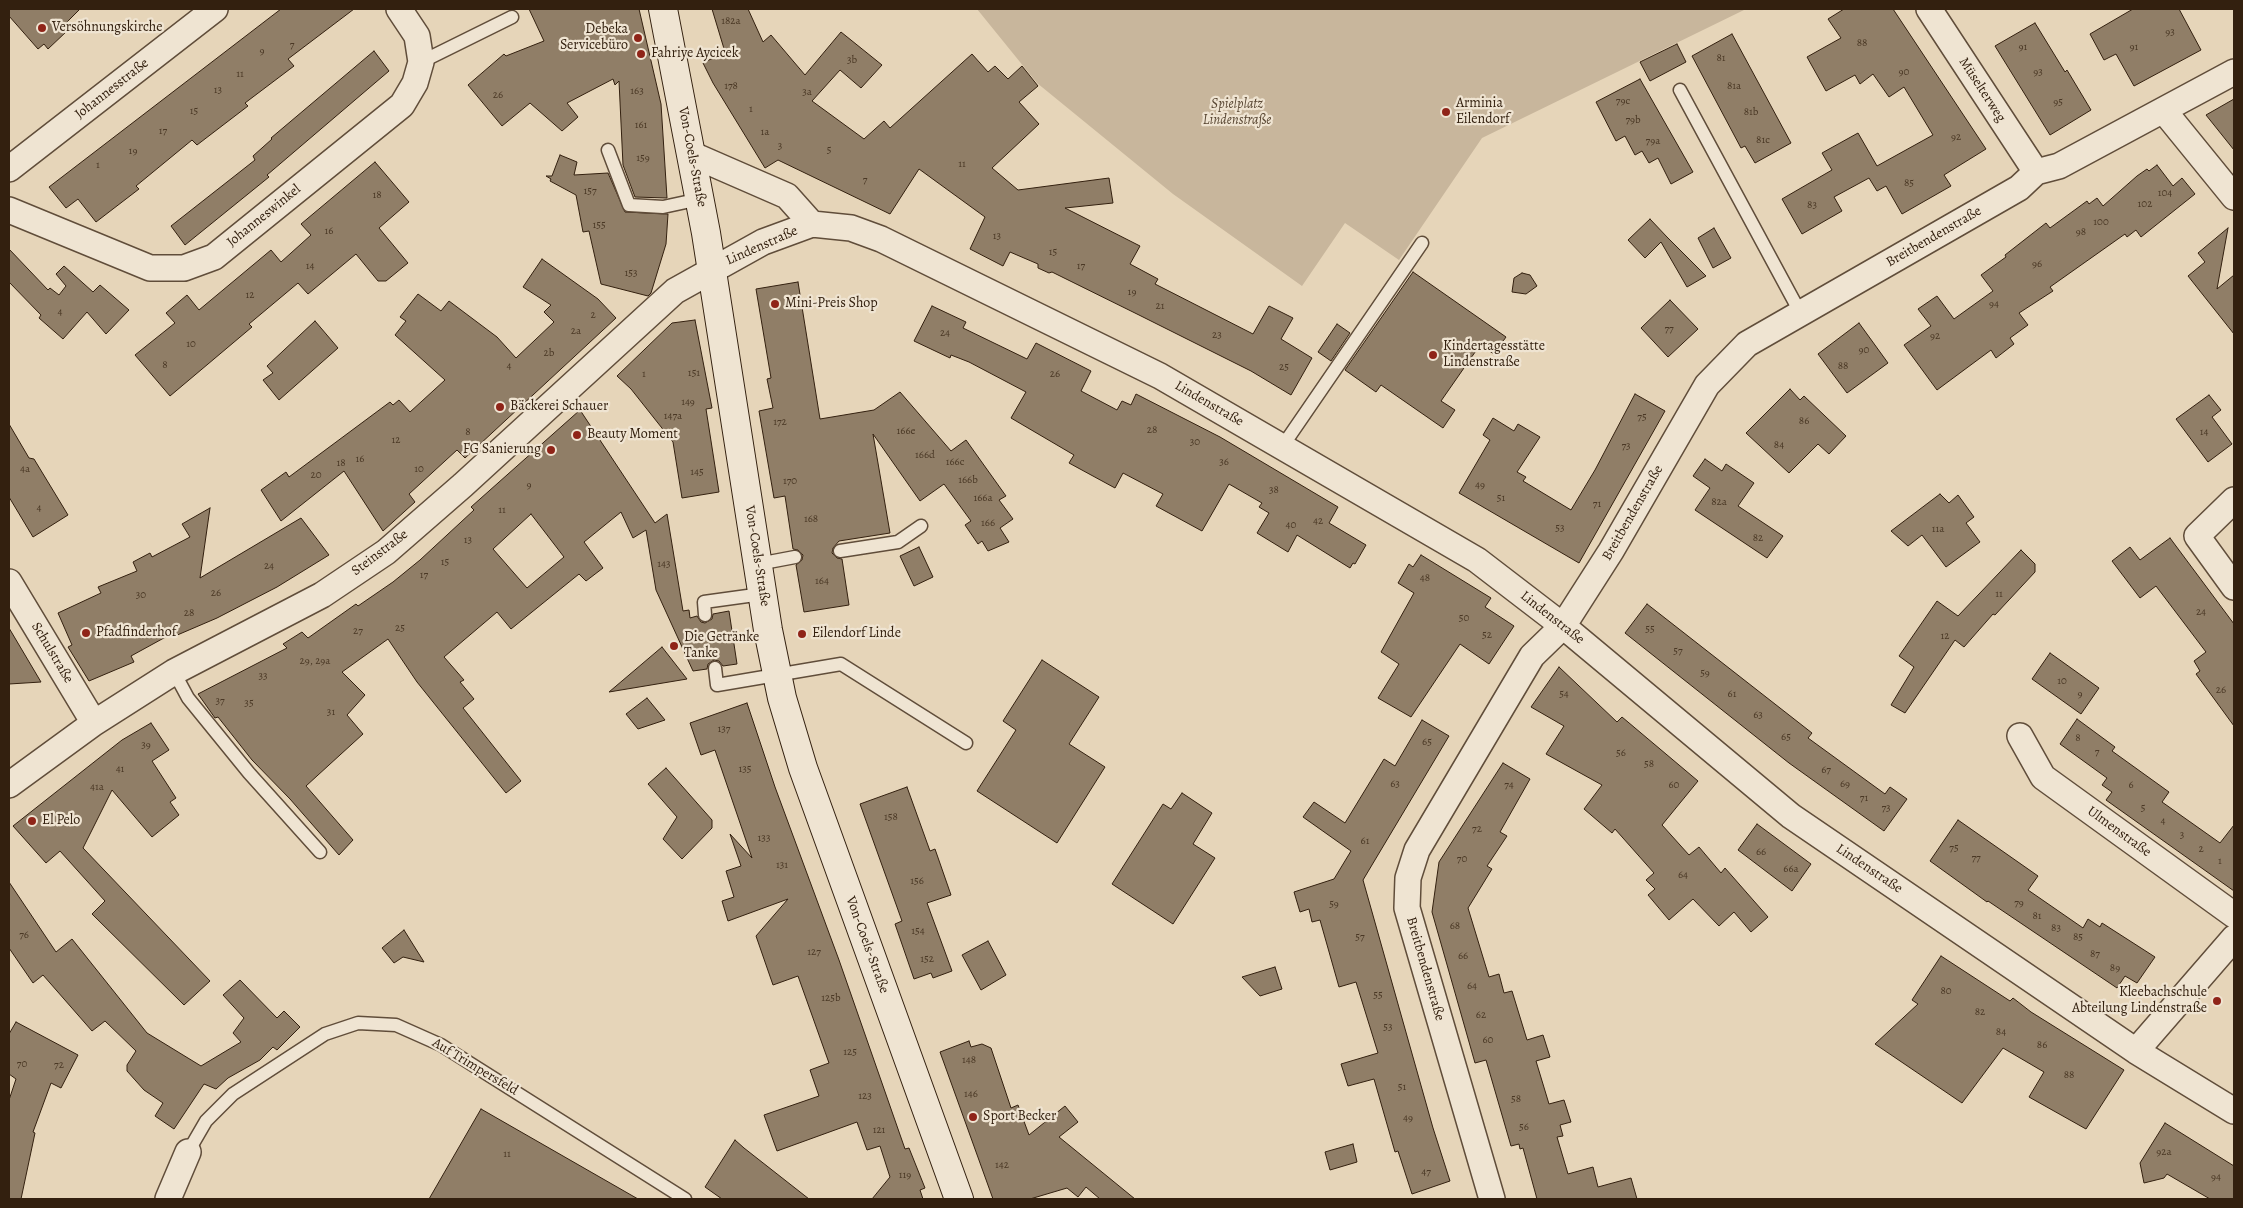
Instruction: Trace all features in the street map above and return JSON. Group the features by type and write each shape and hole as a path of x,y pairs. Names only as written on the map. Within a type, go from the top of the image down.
{"main road":[{"name":"Von-Coels-Straße","path":"663,9 693,155 762,594 777,676 803,768 959,1199"}],"street":[{"name":"Johannesstraße","path":"9,169 215,9"},
{"name":"Johanneswinkel","path":"9,210 150,268 184,268 214,257 402,104 415,83 421,62 417,36 399,9"},
{"name":"Müselterweg","path":"1929,9 2036,172"},
{"name":"Breitbendenstraße","path":"1492,1199 1407,908 1408,878 1417,850 1532,656 1563,626 1611,551 1707,385 1747,344 2019,188 2036,172 2059,166 2234,72"},
{"path":"2164,111 2234,197"},
{"name":"Lindenstraße","path":"693,155 787,196 812,224"},
{"name":"Lindenstraße","path":"712,269 763,242 812,224 851,228 881,239 1160,376 1477,560 1563,626 1791,816 2136,1051 2234,1110"},
{"name":"Steinstraße","path":"13,773 94,724 174,672 322,595 386,552 463,485 675,291 712,269"},
{"path":"2234,500 2197,536 2234,587"},
{"name":"Schulstraße","path":"9,582 94,724"},
{"name":"Ulmenstraße","path":"2020,736 2043,777 2234,915"},
{"path":"2136,1051 2234,938"},
{"name":"Auf Trimpersfeld","path":"168,1199 188,1152"}],"lane":[{"path":"421,62 512,17"},
{"path":"1680,90 1801,314"},
{"path":"608,150 629,205 663,207 700,199"},
{"path":"1282,447 1422,243"},
{"path":"840,551 898,542 921,526"},
{"path":"758,564 795,558"},
{"path":"706,615 704,602 762,594"},
{"path":"714,668 717,685 841,664 966,743"},
{"path":"174,672 188,698 249,773 320,852"},
{"name":"Auf Trimpersfeld","path":"188,1152 206,1121 233,1094 325,1034 358,1023 396,1025 441,1045 685,1199"}],"green space":[{"name":"Spielplatz Lindenstraße","path":"977,9 1744,10 1482,138 1399,260 1345,223 1302,286 1173,194 1037,83"}],"building":[{"name":"Versöhnungskirche","path":"9,9 80,9 63,26 67,31 48,49 44,44 38,49 9,16"},
{"path":"281,9 354,9 288,59 294,66 245,103 248,106 197,145 192,140 136,186 139,189 96,222 78,199 66,208 49,187"},
{"path":"529,9 639,9 661,104 667,198 635,197 623,165 619,81 615,85 613,79 567,103 578,117 562,131 530,103 502,126 468,85 504,54 506,56 544,41"},
{"path":"712,9 748,9 763,42 771,35 805,75 841,32 882,65 861,88 840,70 812,101 864,139 884,121 890,128 972,54 988,72 995,66 1008,79 1022,66 1038,86 1019,102 1039,124 992,168 1018,190 1109,178 1113,203 1065,208 1140,246 1130,264 1158,279 1155,284 1253,334 1269,306 1293,318 1281,339 1312,358 1291,395 1251,371 1052,272 1049,273 1038,268 1038,264 1010,252 1003,266 970,249 985,217 919,169 890,214 778,160 765,168 713,83 703,63 725,52"},
{"path":"1844,9 1893,9 1986,149 1944,175 1951,186 1902,214 1886,186 1877,191 1869,178 1834,197 1842,211 1802,234 1782,199 1832,170 1822,153 1858,133 1877,166 1933,135 1904,87 1889,97 1873,74 1860,84 1855,75 1826,91 1807,57 1841,38 1828,19"},
{"path":"2133,9 2179,9 2201,50 2134,86 2116,54 2104,60 2090,34"},
{"path":"2035,23 2091,110 2050,135 1995,46"},
{"path":"1732,34 1791,143 1755,163 1745,146 1741,148 1692,56"},
{"path":"1677,44 1686,62 1650,81 1640,62"},
{"path":"374,51 389,71 267,175 269,177 185,245 171,226 255,160 253,156 271,138"},
{"path":"1640,79 1693,172 1671,184 1658,158 1649,163 1642,151 1635,155 1625,136 1616,141 1596,102"},
{"path":"2234,99 2234,150 2206,115"},
{"path":"560,155 577,162 574,175 608,173 625,212 668,214 666,244 651,293 648,296 601,284 589,231 583,232 576,195 550,181 551,179 546,176 552,176"},
{"path":"375,162 409,202 379,228 408,263 386,281 378,281 356,254 308,294 298,283 249,324 252,327 170,396 135,355 175,323 166,313 187,295 199,310 271,250 281,262 311,235 301,224"},
{"path":"2157,165 2173,186 2182,178 2195,194 2141,237 2136,230 2127,237 2125,234 2050,287 2053,291 2019,313 2028,325 2010,338 2014,344 1996,358 1991,350 1937,390 1904,345 1931,326 1918,309 1937,296 1954,319 1993,291 1981,275 2006,257 2005,255 2046,223 2050,228 2087,201 2089,204 2097,198 2103,206 2137,176"},
{"path":"1650,219 1706,276 1687,287 1661,242 1645,258 1628,240"},
{"path":"1714,228 1731,258 1713,268 1698,238"},
{"path":"2228,228 2217,289 2234,275 2234,334 2188,276 2205,262 2198,253"},
{"path":"9,249 48,290 50,288 59,295 66,286 56,274 64,266 93,292 100,285 129,310 106,334 87,312 63,339 39,318 41,315 9,282"},
{"path":"542,259 598,299 616,318 465,458 457,450 409,494 415,502 383,531 344,471 281,521 261,490 286,472 289,477 390,402 393,405 399,400 410,412 445,380 395,335 406,321 400,317 418,294 441,311 449,301 497,337 516,358 554,322 544,312 551,305 523,287"},
{"path":"1413,272 1506,337 1494,354 1480,345 1441,401 1455,410 1443,428 1381,385 1376,392 1345,370"},
{"path":"1522,273 1530,275 1537,286 1526,294 1512,292 1514,278"},
{"path":"798,282 820,419 874,410 900,392 951,451 966,440 1006,496 999,500 1013,519 1000,528 1009,542 988,551 982,541 978,544 965,525 971,521 944,484 920,501 873,434 890,533 839,541 833,548 832,553 837,558 842,559 849,605 804,612 796,565 802,560 803,555 798,550 793,549 785,496 774,498 759,411 773,408 767,379 771,378 756,289"},
{"path":"1670,300 1698,329 1668,357 1641,328"},
{"path":"932,306 966,322 963,328 1027,359 1036,343 1091,371 1081,391 1117,410 1122,401 1131,405 1136,394 1220,437 1338,507 1329,523 1366,545 1355,564 1353,563 1350,568 1297,535 1288,552 1257,533 1269,513 1259,507 1262,503 1229,484 1202,531 1156,506 1163,494 1123,473 1115,488 1069,463 1074,455 1011,418 1026,392 969,362 951,355 950,358 914,341"},
{"path":"695,320 712,408 706,409 719,492 682,498 673,442 631,389 617,376 672,323"},
{"path":"315,321 338,348 279,400 263,380 273,373 267,366"},
{"path":"1859,323 1888,363 1847,393 1818,354"},
{"path":"1337,324 1350,333 1331,361 1318,352"},
{"path":"1790,389 1800,400 1804,396 1846,436 1829,454 1818,444 1789,473 1746,433"},
{"path":"1635,394 1665,411 1579,563 1459,493 1490,440 1483,435 1493,418 1514,431 1518,424 1540,437 1517,472 1526,477 1523,481 1571,510 1595,470"},
{"path":"2209,395 2221,410 2212,417 2232,444 2208,462 2176,419"},
{"path":"580,410 655,523 667,514 683,611 689,610 690,618 697,616 701,622 705,623 712,619 713,614 729,611 737,664 723,666 719,661 714,660 708,664 707,669 693,671 656,590 646,530 633,538 621,512 584,542 603,568 586,581 579,574 511,629 497,612 444,657 464,680 460,682 474,699 463,708 521,781 506,793 417,682 388,639 342,672 365,695 347,715 363,734 306,786 353,840 339,855 290,799 252,760 218,717 215,718 198,694 287,648 283,644 302,632 308,638 356,604 358,606 393,582 420,560 474,510 471,507","holes":["531,514 564,557 527,588 493,549"]},
{"path":"9,424 29,458 34,459 68,515 33,537 9,497"},
{"path":"1705,459 1722,471 1726,464 1754,483 1738,506 1783,536 1767,558 1695,510 1710,488 1693,476"},
{"path":"1940,494 1949,503 1958,495 1974,517 1966,523 1980,542 1946,567 1922,535 1908,546 1891,531"},
{"path":"210,508 200,578 301,518 329,555 277,587 217,618 175,636 173,633 131,656 134,662 89,681 68,647 72,645 58,613 101,593 98,587 137,571 133,562 150,553 152,557 190,537 182,524"},
{"path":"2170,538 2234,624 2234,726 2196,674 2200,671 2194,661 2206,652 2156,586 2140,598 2112,561 2130,547 2140,560"},
{"path":"919,547 933,577 914,586 900,556"},
{"path":"2021,550 2035,564 2035,572 1995,615 1993,614 1964,647 1955,640 1905,713 1891,705 1914,667 1899,656 1937,601 1958,616"},
{"path":"1421,555 1491,598 1485,607 1514,626 1489,664 1460,644 1411,717 1378,698 1399,664 1381,652 1414,593 1398,583 1409,564 1413,567"},
{"path":"1647,604 1812,733 1808,738 1885,794 1890,787 1907,799 1884,831 1789,763 1625,633"},
{"path":"9,628 41,682 9,684"},
{"path":"662,647 687,679 609,692"},
{"path":"2050,653 2099,688 2081,714 2032,679"},
{"path":"1042,660 1099,697 1069,744 1105,767 1057,843 977,791 1016,730 1003,721"},
{"path":"1559,667 1617,722 1622,717 1698,781 1662,825 1689,855 1699,847 1721,873 1725,868 1768,917 1751,932 1734,912 1719,926 1693,899 1669,920 1648,895 1655,889 1646,880 1654,873 1615,829 1612,833 1584,809 1602,785 1546,754 1564,726 1531,707"},
{"path":"647,698 665,720 638,729 626,714"},
{"path":"747,703 775,787 839,960 905,1149 909,1148 925,1188 920,1190 923,1199 872,1199 890,1177 880,1146 867,1150 857,1122 777,1151 764,1115 819,1096 810,1070 829,1063 798,976 773,985 756,936 788,899 728,921 722,901 734,897 726,871 741,866 730,834 752,858 715,750 701,755 690,723"},
{"path":"2077,719 2115,747 2112,751 2169,792 2162,802 2220,843 2234,825 2234,891 2106,800 2112,792 2102,785 2107,778 2060,744"},
{"path":"1422,720 1449,736 1363,880 1433,1128 1450,1181 1412,1194 1398,1151 1395,1152 1374,1079 1348,1086 1341,1064 1378,1053 1356,982 1339,987 1320,920 1312,922 1309,909 1300,912 1294,892 1334,879 1351,851 1303,817 1314,802 1345,823 1384,759 1395,766"},
{"path":"151,723 169,750 152,761 176,798 170,802 179,815 152,837 112,790 83,848 210,981 184,1005 92,914 105,901 60,851 46,863 13,826 122,740"},
{"path":"1503,763 1530,779 1500,832 1507,836 1487,866 1492,869 1468,908 1489,977 1499,974 1504,993 1512,991 1527,1040 1543,1035 1550,1057 1536,1061 1549,1104 1564,1100 1571,1122 1560,1125 1563,1136 1557,1137 1568,1174 1593,1167 1598,1187 1631,1178 1637,1199 1537,1199 1523,1148 1520,1149 1519,1144 1511,1146 1486,1060 1475,1063 1432,912 1439,862"},
{"path":"666,768 712,820 712,828 682,859 663,839 677,817 648,784"},
{"path":"907,787 930,851 935,849 951,895 927,903 952,971 933,978 931,973 914,979 895,924 902,921 860,804"},
{"path":"1182,793 1212,813 1193,844 1215,858 1173,924 1112,884 1163,804 1171,809"},
{"path":"1958,820 2038,876 2028,890 2083,928 2088,919 2100,927 2102,923 2155,957 2137,983 2125,976 2117,988 1987,902 1930,861"},
{"path":"1757,824 1811,864 1792,891 1738,850"},
{"path":"9,882 56,952 72,939 147,1033 201,1066 241,1042 233,1033 244,1018 223,995 240,980 277,1018 284,1011 300,1027 277,1050 273,1047 260,1060 228,1078 216,1089 204,1084 174,1129 155,1116 163,1103 144,1090 127,1071 127,1065 136,1051 105,1021 92,1031 43,975 33,983 9,948"},
{"path":"404,930 424,962 403,957 394,963 382,948"},
{"path":"988,941 1006,975 981,990 962,955"},
{"path":"1941,956 2010,1001 2013,998 2031,1012 2124,1070 2086,1129 2029,1097 2044,1072 2003,1048 1962,1103 1875,1044 1918,1004 1912,1000"},
{"path":"1275,967 1282,989 1260,996 1242,977"},
{"path":"16,1022 78,1055 61,1088 51,1083 33,1132 35,1133 21,1199 9,1199 9,1100 16,1079 9,1074 9,1034"},
{"path":"969,1041 971,1047 982,1044 991,1048 1011,1108 1018,1105 1029,1135 1065,1106 1078,1122 1059,1137 1135,1199 1100,1199 1086,1187 1078,1197 1067,1188 1030,1199 993,1199 940,1052"},
{"path":"481,1109 638,1199 429,1199"},
{"path":"2165,1123 2234,1166 2234,1199 2210,1199 2167,1174 2164,1178 2144,1183 2140,1163"},
{"path":"735,1140 809,1199 722,1199 705,1187"},
{"path":"1353,1144 1357,1162 1330,1170 1325,1152"}],"place":[{"name":"Versöhnungskirche","path":"42,28"},
{"name":"Debeka Servicebüro","path":"638,38"},
{"name":"Fahriye Aycicek","path":"641,54"},
{"name":"Arminia Eilendorf","path":"1446,112"},
{"name":"Mini-Preis Shop","path":"775,304"},
{"name":"Kindertagesstätte Lindenstraße","path":"1433,355"},
{"name":"Bäckerei Schauer","path":"500,407"},
{"name":"Beauty Moment","path":"577,435"},
{"name":"FG Sanierung","path":"551,450"},
{"name":"Pfadfinderhof","path":"86,633"},
{"name":"Eilendorf Linde","path":"802,634"},
{"name":"Die Getränke Tanke","path":"674,646"},
{"name":"El Pelo","path":"32,821"},
{"name":"Kleebachschule Abteilung Lindenstraße","path":"2217,1001"},
{"name":"Sport Becker","path":"973,1117"}]}
